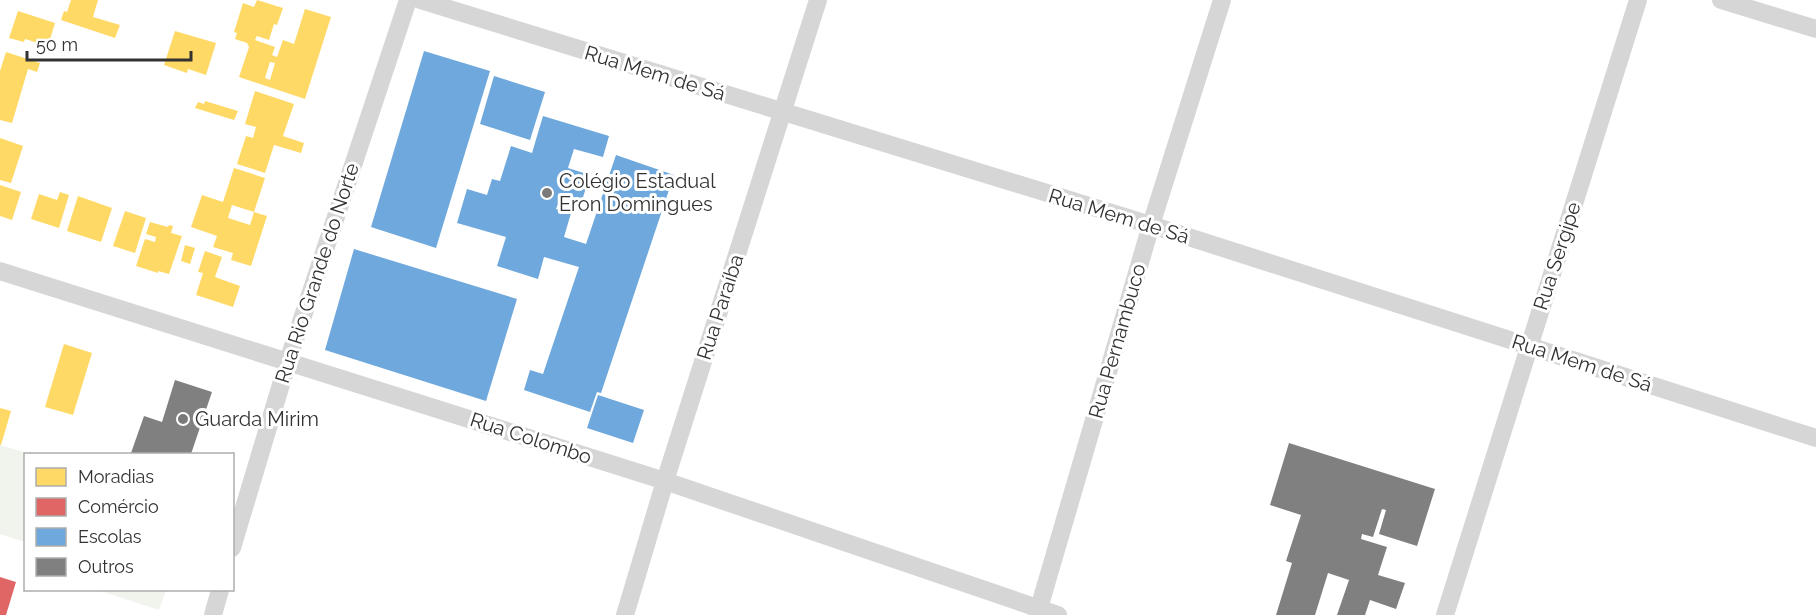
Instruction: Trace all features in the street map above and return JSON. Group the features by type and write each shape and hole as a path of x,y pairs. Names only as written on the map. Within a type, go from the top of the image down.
{"street":[{"name":"Rua Rio Grande do Norte","path":"234,541 288,361 408,0"},
{"name":"Rua Mem de Sá","path":"420,0 1151,225 1816,438"},
{"name":"Rua Paraíba","path":"625,615 665,480 818,0"},
{"name":"Rua Pernambuco","path":"1038,612 1151,225 1222,0"},
{"name":"Rua Sergipe","path":"1445,615 1638,0"},
{"path":"1721,0 1816,29"},
{"name":"Rua Colombo","path":"0,272 665,480 1038,612 1058,615"},
{"path":"213,615 220,591"}],"shaded area":[{"path":"0,445 27,453 24,453 24,542 0,534"},
{"path":"101,591 166,591 159,610"}],"building: Moradias":[{"path":"71,0 98,0 93,17 120,25 115,38 61,20"},
{"path":"257,0 283,8 277,25 274,24 269,40 257,36 255,40 275,47 272,55 277,57 283,40 294,44 305,9 331,17 305,99 239,77 249,47 247,43 235,39 237,33 234,32 243,3 254,7","holes":["270,62 275,63 270,80 265,78"]},
{"path":"18,11 55,23 48,46 25,39 24,42 9,38"},
{"path":"175,31 216,43 206,75 188,69 187,73 164,65"},
{"path":"6,52 40,63 37,72 28,69 12,123 0,120 0,71"},
{"path":"255,91 294,104 283,136 304,143 301,153 274,145 265,173 237,164 246,136 253,138 256,127 245,124"},
{"path":"205,101 238,111 234,120 195,108 198,102 204,104"},
{"path":"0,138 23,146 11,183 0,180"},
{"path":"234,168 265,178 254,212 267,216 251,266 231,260 233,253 213,247 217,236 191,227 202,195 223,202","holes":["232,205 254,212 250,225 228,218"]},
{"path":"0,185 21,192 12,220 0,216"},
{"path":"60,192 69,195 59,228 31,219 39,194 57,200"},
{"path":"78,196 112,208 101,242 67,231"},
{"path":"125,211 146,218 135,253 113,246"},
{"path":"150,222 168,227 173,226 171,233 182,236 169,274 136,266 145,239 155,242 156,237 146,234"},
{"path":"185,245 195,248 190,264 181,261"},
{"path":"205,251 222,257 215,277 240,286 233,307 196,295 203,273 198,272"},
{"path":"64,344 92,353 73,415 45,407"},
{"path":"0,408 11,411 1,445 0,445"}],"building: Comércio":[{"path":"0,577 16,582 6,615 0,615"}],"building: Escolas":[{"path":"424,51 490,71 436,248 371,227"},
{"path":"494,76 545,92 530,140 480,124"},
{"path":"543,116 609,136 603,157 574,149 568,168 590,175 579,210 558,204 556,209 571,213 564,237 586,244 616,155 674,175 601,393 597,392 590,412 524,390 530,370 543,374 579,267 544,257 538,279 497,266 506,237 457,223 467,189 487,195 492,179 500,181 511,146 532,153"},
{"path":"354,249 517,299 486,401 325,350"},
{"path":"598,395 644,410 633,443 587,428"}],"building: Outros":[{"name":"Guarda Mirim","path":"175,380 212,392 191,453 131,453 144,416 162,422"},
{"path":"1289,443 1435,489 1417,546 1379,534 1386,510 1382,509 1373,537 1362,534 1361,539 1387,547 1378,575 1405,583 1396,609 1370,600 1365,615 1337,615 1349,580 1328,573 1315,615 1276,615 1292,563 1286,561 1301,515 1270,505"}],"place":[{"name":"Colégio Estadual Eron Domingues","path":"547,193"},
{"name":"Guarda Mirim","path":"183,419"}]}
